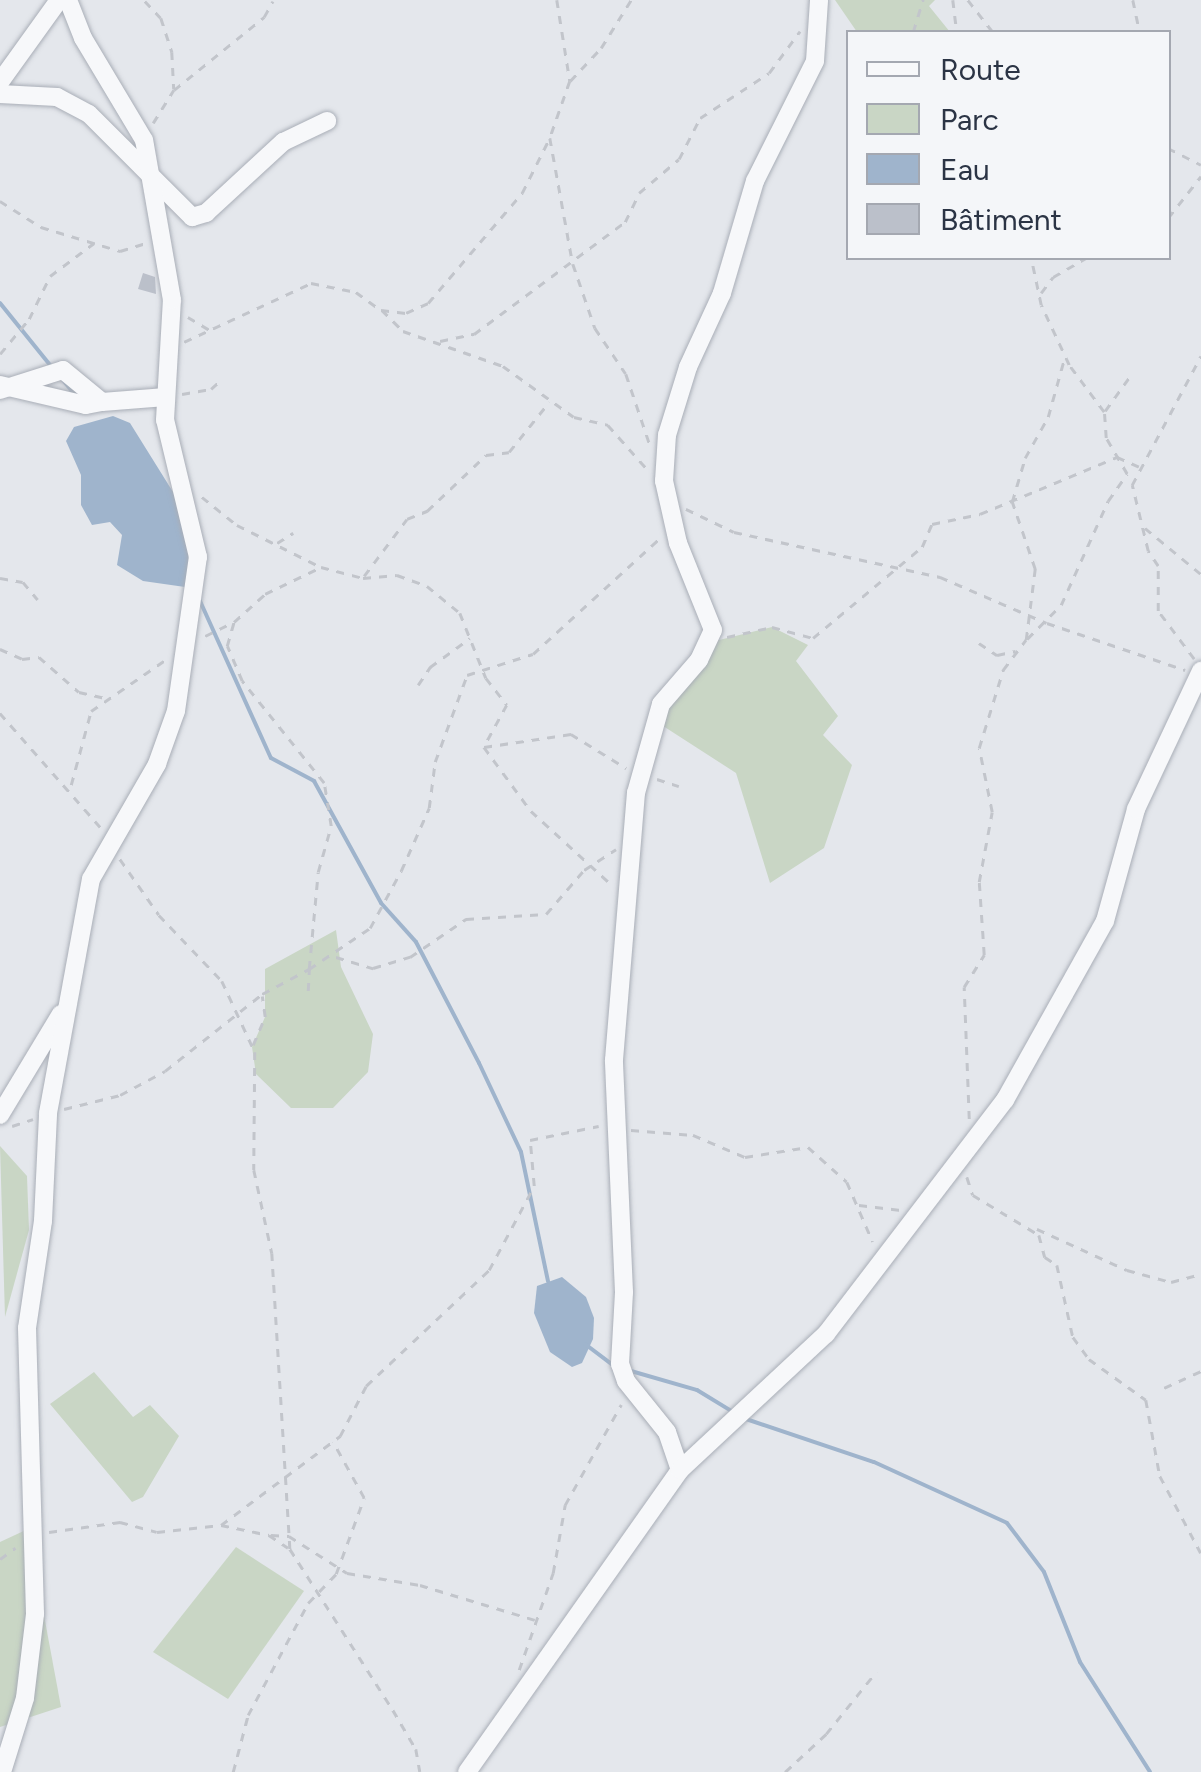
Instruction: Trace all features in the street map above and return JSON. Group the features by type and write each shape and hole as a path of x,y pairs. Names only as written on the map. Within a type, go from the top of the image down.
{"street":[{"path":"0,82 60,0"},
{"path":"2,1772 32,1651 27,1328 43,1221 48,1113 91,879 157,764 176,711 198,557 185,484 170,453 166,396 172,349 172,300 146,172 144,140 83,38 68,0"},
{"path":"680,1470 667,1432 626,1381 618,1345 624,1292 615,1126 633,836 642,774 661,704 712,642 710,611 673,523 666,490 667,435 688,367 774,144 815,62 818,2"},
{"path":"0,94 72,104 196,217 283,142 327,122"},
{"path":"2,388 63,370 102,402"},
{"path":"2,388 86,405 166,396"},
{"path":"467,1772 680,1470 735,1413 786,1376 882,1265 918,1210 968,1153 1105,921 1136,808 1200,672"},
{"path":"0,1114 66,1005"}],"path":[{"path":"144,140 174,90 264,17 272,0"},
{"path":"556,0 570,81"},
{"path":"381,310 406,312 448,284 522,194 550,138 570,81 601,48 631,0"},
{"path":"914,30 924,0"},
{"path":"953,0 957,30"},
{"path":"968,0 991,30"},
{"path":"1133,0 1140,30"},
{"path":"145,1 161,18 172,52 174,90"},
{"path":"440,341 474,334 543,278 573,264 624,222 640,193 679,159 700,118 769,73 818,2"},
{"path":"550,138 573,264 595,328 626,374 652,450"},
{"path":"1171,150 1201,165"},
{"path":"1171,214 1201,176"},
{"path":"0,201 40,226 129,252 158,238"},
{"path":"0,354 29,319 50,276 94,243"},
{"path":"1031,260 1065,356 1104,412 1106,438 1132,485 1158,566 1158,611 1200,672"},
{"path":"1041,294 1053,277 1083,260"},
{"path":"172,349 311,282 356,292 403,331 440,341 524,376 574,417 608,425 666,490 734,532 900,568 1046,623 1200,672"},
{"path":"172,300 212,331"},
{"path":"1026,640 1036,569 1012,502 1025,458 1048,417 1065,356"},
{"path":"1132,485 1201,356"},
{"path":"1104,412 1132,375"},
{"path":"166,396 211,389 221,380"},
{"path":"362,578 407,519 427,510 486,455 509,452 550,400"},
{"path":"712,642 772,626 813,638 922,548 932,524 1012,502 1117,457 1140,466"},
{"path":"1127,474 1100,515 1072,588 1046,623 1018,650 988,706 979,748 992,812 979,882 984,955 964,987 966,1183 973,1195 1127,1270 1171,1282 1201,1274"},
{"path":"185,484 237,525 321,567 362,578 398,576 427,586 460,614 507,705 484,747"},
{"path":"0,1131 48,1113 120,1095 164,1072 262,994 334,956 370,928 429,808 435,762 468,675 533,654 576,608 634,566 673,523"},
{"path":"1144,527 1201,574"},
{"path":"276,544 293,533"},
{"path":"70,787 88,714 185,646 234,622 265,594 321,567"},
{"path":"0,578 23,582 38,600"},
{"path":"234,622 227,646 242,681 324,782 330,826 318,872 308,990"},
{"path":"418,685 430,667 471,637"},
{"path":"979,643 997,655 1018,650"},
{"path":"0,649 22,659 38,657 79,692 107,698"},
{"path":"0,714 70,787 110,840 140,891 222,981 252,1047 258,1105 254,1170 272,1253 290,1549"},
{"path":"484,747 571,734 642,774 679,786"},
{"path":"484,747 532,810 628,902"},
{"path":"334,956 373,968 410,957 466,919 546,914 593,866 633,836"},
{"path":"252,1047 265,1017 262,994"},
{"path":"220,1525 332,1441 366,1386 489,1270 534,1186 530,1140 615,1126 693,1135 745,1157 808,1147 848,1182 882,1265"},
{"path":"858,1204 918,1210"},
{"path":"1031,1226 1045,1257 1057,1264 1072,1337 1089,1358 1146,1400 1160,1476 1201,1552"},
{"path":"1164,1388 1201,1371"},
{"path":"514,1683 553,1573 565,1506 627,1398 626,1381"},
{"path":"232,1772 248,1715 308,1603 320,1594 339,1565 364,1498 332,1441"},
{"path":"0,1559 32,1538 86,1524 120,1522 157,1532 220,1525 289,1536 347,1573 458,1594 536,1620"},
{"path":"269,1535 290,1549 320,1594 416,1748 420,1772"},
{"path":"785,1772 826,1734 876,1672"}],"green space":[{"path":"835,0 935,0 929,6 948,30 856,30"},
{"path":"772,627 808,645 796,661 838,716 823,735 852,765 824,848 770,883 736,773 660,724 668,699 711,642"},
{"path":"336,930 341,967 373,1034 368,1072 333,1108 291,1108 256,1074 252,1047 265,1017 265,969"},
{"path":"0,1146 27,1176 29,1230 5,1317"},
{"path":"94,1372 133,1417 150,1405 179,1436 143,1497 132,1502 50,1404"},
{"path":"28,1529 61,1707 0,1727 0,1542"},
{"path":"236,1547 304,1591 228,1699 153,1652"}],"water":[{"path":"113,416 130,423 178,500 191,552 185,587 143,581 117,565 122,535 110,522 92,525 81,505 81,475 66,441 74,427"},
{"path":"562,1277 586,1297 594,1318 593,1339 582,1363 572,1367 550,1352 534,1313 537,1286"}],"building":[{"path":"143,273 155,277 156,294 138,289"}],"waterway":[{"path":"0,303 50,365"},
{"path":"63,380 76,396"},
{"path":"200,601 271,758 314,781 381,903 416,942 479,1063 521,1152 548,1281"},
{"path":"585,1344 613,1365"},
{"path":"631,1371 697,1390 733,1412"},
{"path":"746,1419 874,1462 1007,1523 1044,1572 1080,1662 1150,1772"}]}
